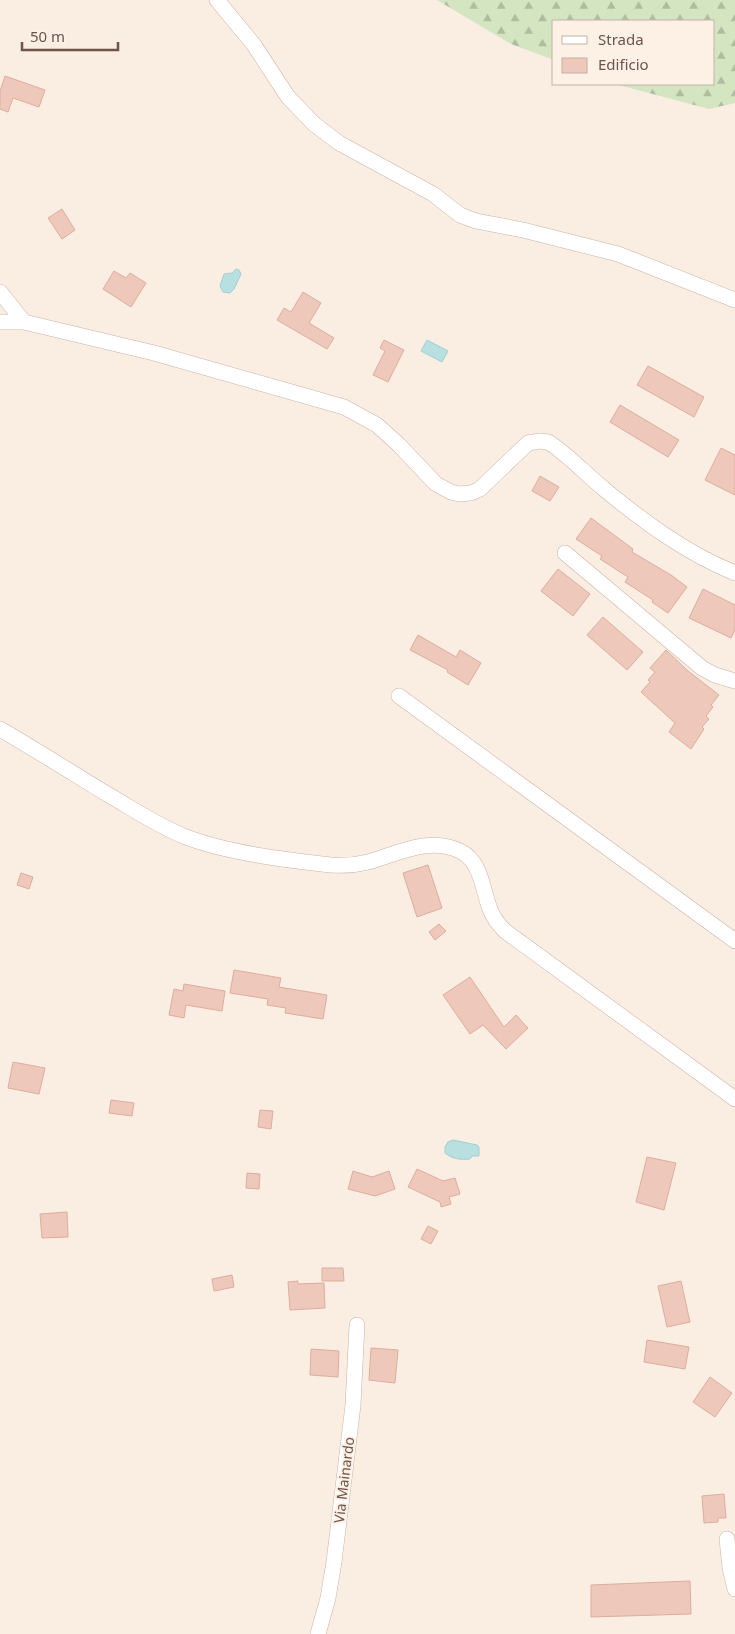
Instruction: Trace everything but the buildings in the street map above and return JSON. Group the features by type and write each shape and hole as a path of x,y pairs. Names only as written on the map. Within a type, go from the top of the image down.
{"street":[{"path":"217,0 254,45 288,97 314,124 339,143 433,194 460,215 618,254 735,300"},
{"path":"0,292 24,322"},
{"path":"0,322 24,322 154,353 344,407 377,425 398,444 432,481 445,490 456,494 471,493 480,488 528,443 536,441 548,442 628,509 653,527 690,551 735,573"},
{"path":"565,553 700,667 735,681"},
{"path":"400,696 735,941"},
{"path":"0,729 159,825 189,838 217,846 290,860 343,866 367,862 420,846 440,846 460,851 471,859 476,866 492,914 507,933 638,1029 705,1075 735,1099"},
{"name":"Via Mainardo","path":"318,1634 328,1598 335,1552 353,1405 357,1325"},
{"path":"727,1538 730,1568 735,1589"}],"green space":[{"path":"437,0 735,0 735,103 709,109 619,85 715,85 715,20 552,20 552,59 511,44"}],"water":[{"path":"236,269 241,274 234,289 230,293 223,292 220,286 224,274 232,273"},
{"path":"427,340 448,351 442,362 421,351"},
{"path":"453,1140 477,1145 479,1147 479,1156 463,1159 448,1155 445,1153 445,1147 448,1142"}]}
